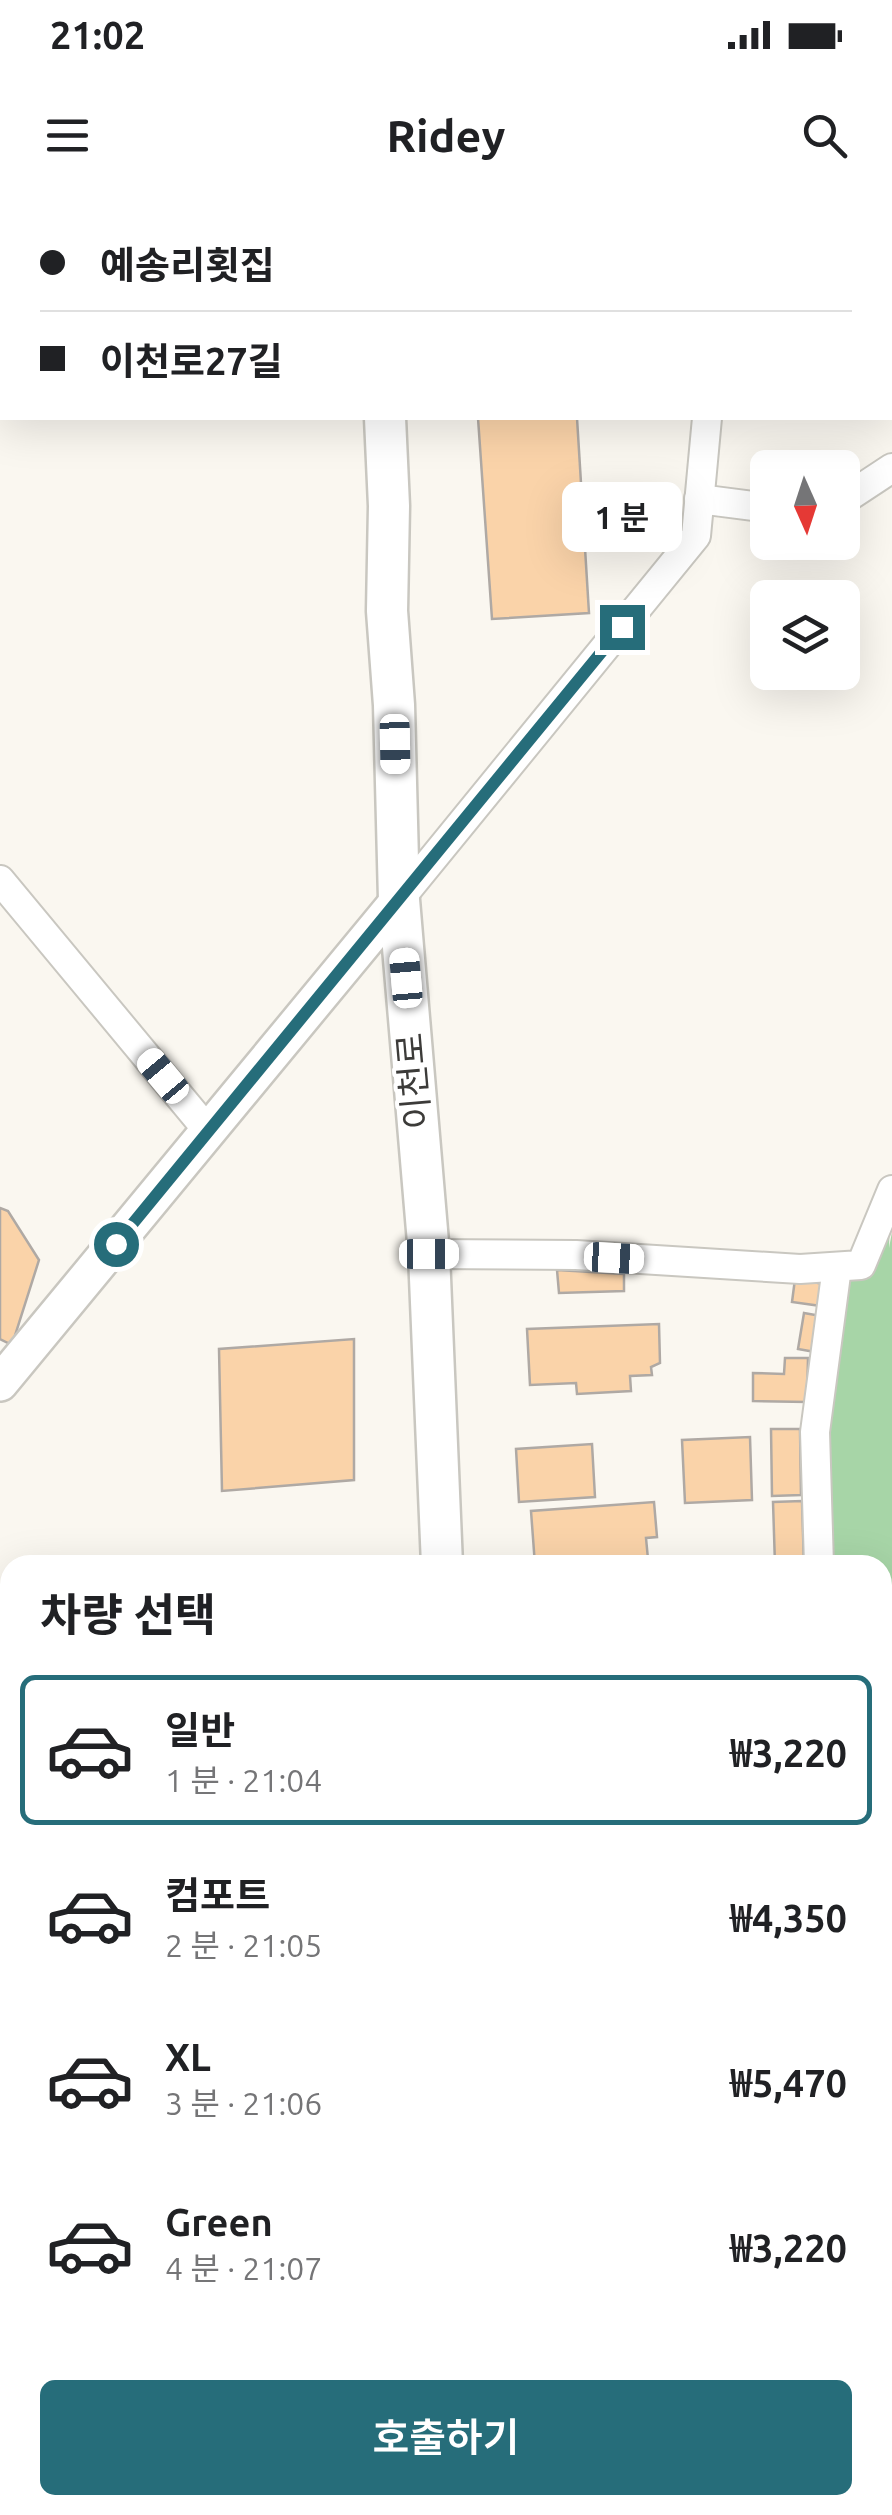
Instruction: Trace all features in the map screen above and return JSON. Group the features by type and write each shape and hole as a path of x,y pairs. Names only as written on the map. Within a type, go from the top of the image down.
{"main road":[{"name":"이천로","path":"385,420 387,611 394,704 399,900 429,1254 442,1555"}],"street":[{"path":"0,1384 696,536 707,420"},
{"path":"860,489 892,468"},
{"path":"699,499 750,506"},
{"path":"0,880 210,1132"},
{"path":"429,1254 576,1255 800,1268 861,1265 892,1190"},
{"path":"819,1555 814,1432 837,1267"}],"green space":[{"path":"891,1193 892,1555 820,1555 837,1267 861,1265"}],"building":[{"path":"478,420 577,420 589,613 492,619"},
{"path":"0,1208 8,1211 39,1260 12,1345 0,1339"},
{"path":"557,1270 624,1274 624,1291 559,1293"},
{"path":"795,1279 824,1284 821,1306 792,1302"},
{"path":"804,1313 821,1316 815,1352 798,1349"},
{"path":"659,1324 660,1363 651,1367 652,1375 630,1376 631,1391 577,1394 576,1383 530,1385 527,1329"},
{"path":"354,1339 354,1480 222,1491 219,1349"},
{"path":"785,1358 808,1358 807,1402 753,1401 753,1373 784,1374"},
{"path":"771,1429 800,1429 801,1495 772,1496"},
{"path":"750,1437 752,1500 685,1503 682,1440"},
{"path":"592,1444 595,1497 519,1502 516,1449"},
{"path":"802,1501 804,1555 775,1555 773,1502"},
{"path":"654,1502 657,1537 646,1538 648,1555 534,1555 531,1511"}],"route":[{"path":"116,1244 622,627"}]}
